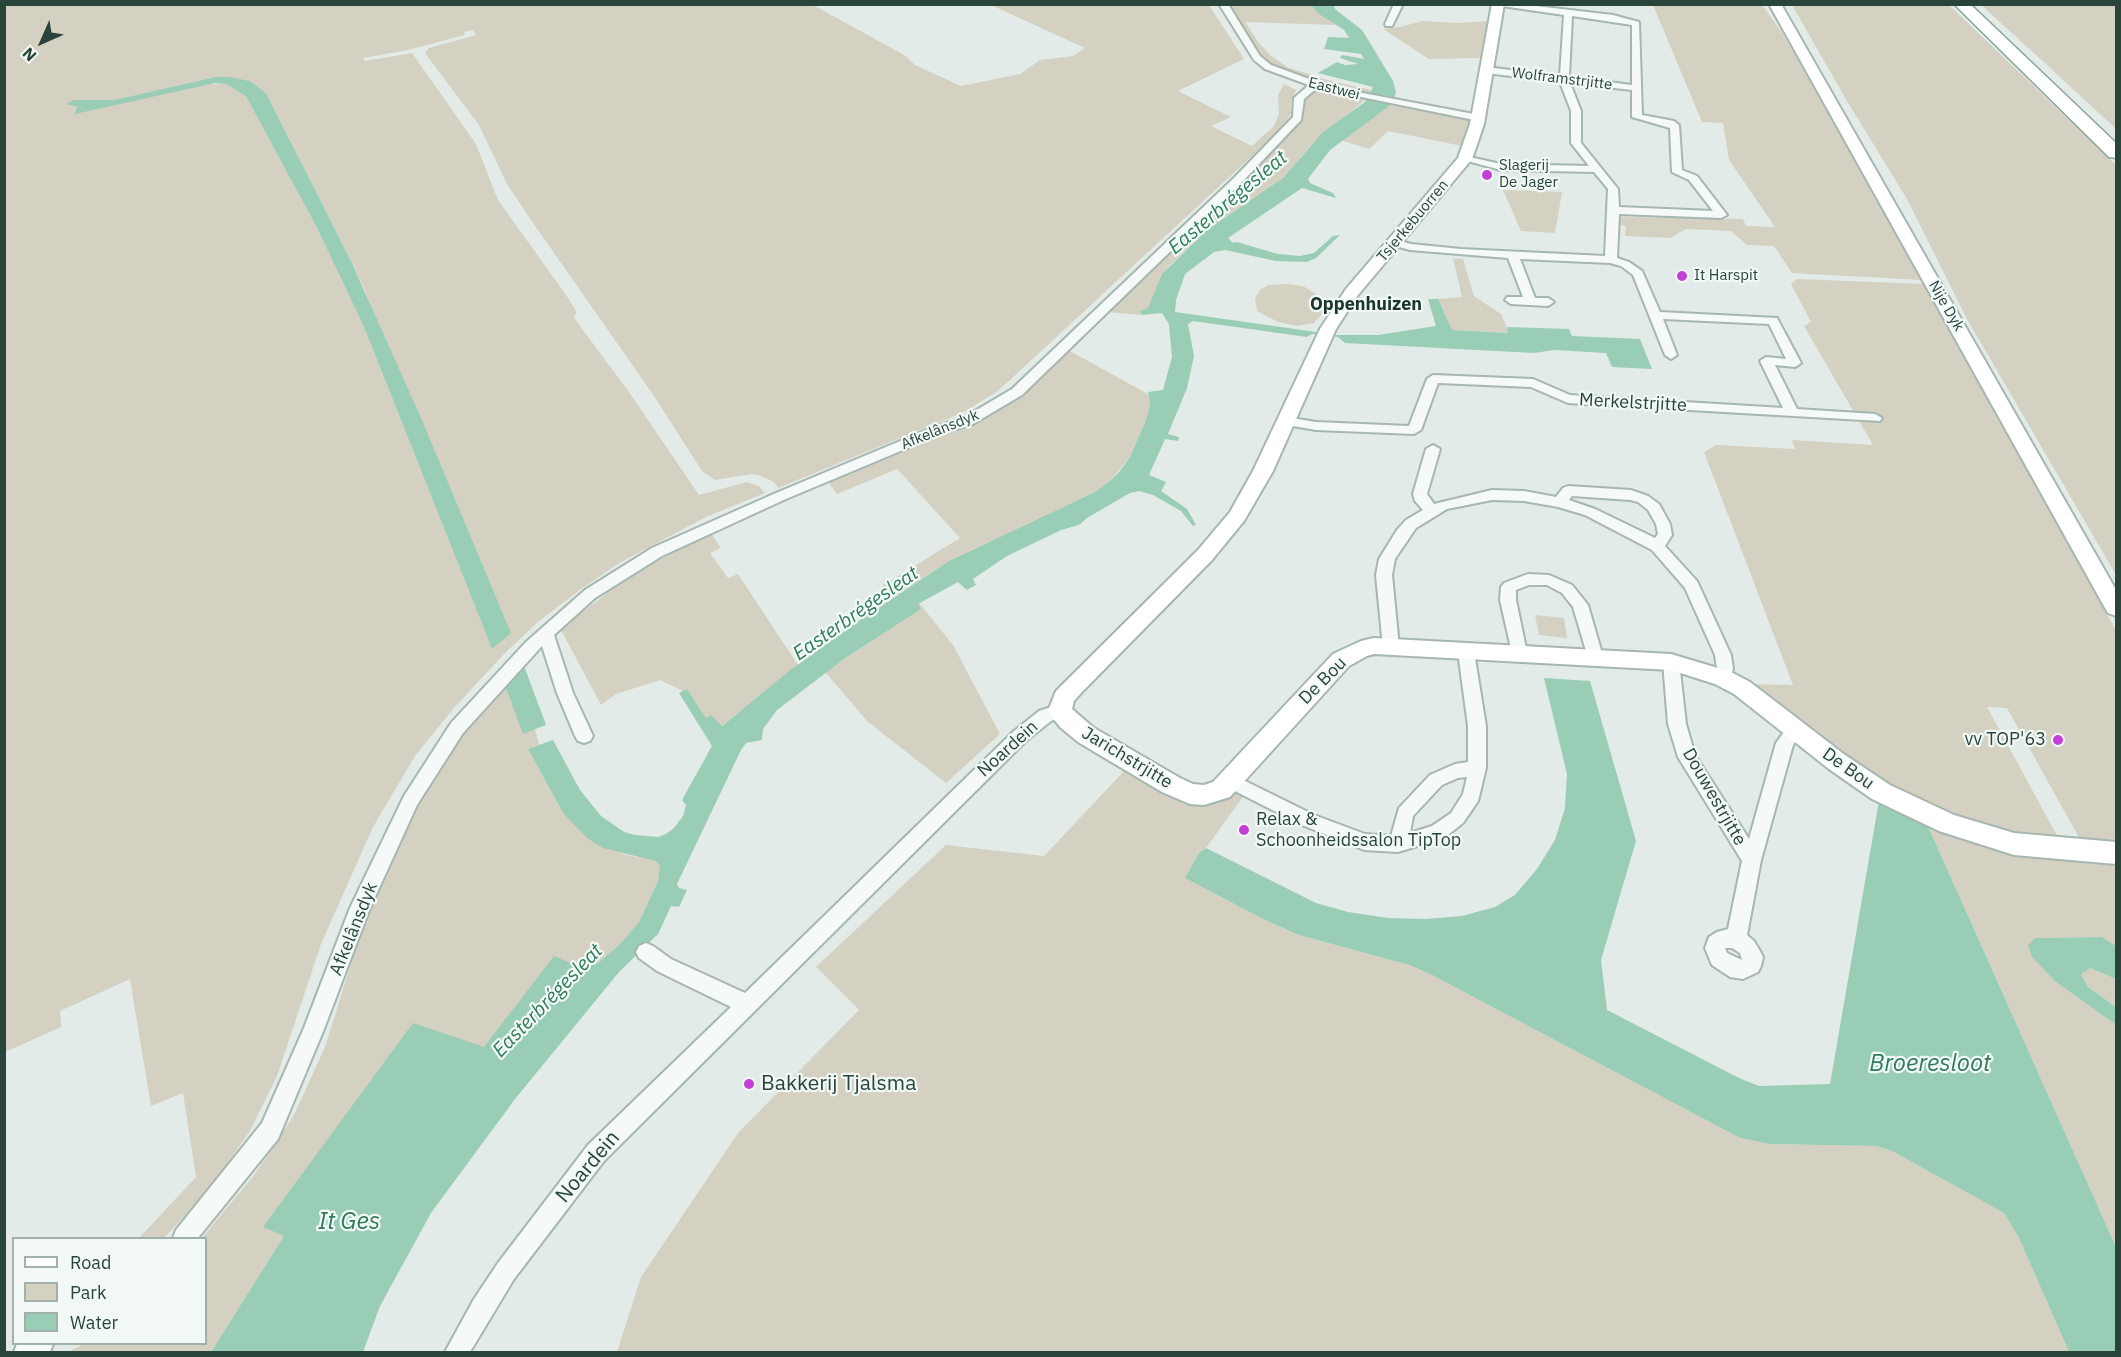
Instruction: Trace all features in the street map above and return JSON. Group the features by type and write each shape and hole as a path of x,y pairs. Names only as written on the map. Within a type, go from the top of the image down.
{"highway":[{"path":"1961,4 2116,153"},
{"path":"1975,4 2116,136"}],"street":[{"name":"Eastwei","path":"1223,4 1257,58 1268,67 1314,85 1479,118"},
{"path":"1389,24 1399,4"},
{"path":"1492,4 1613,18 1636,24 1637,117 1670,123 1674,127 1677,172 1693,178 1721,215 1614,210"},
{"name":"Nije Dyk","path":"1774,4 2116,608"},
{"name":"Tsjerkebuorren","path":"1286,421 1326,335 1352,292 1396,243 1465,159 1479,118 1498,5"},
{"path":"1613,6 1613,18"},
{"path":"1568,13 1564,80 1576,111 1576,143 1613,189 1611,260"},
{"name":"Wolframstrjitte","path":"1486,70 1637,88"},
{"name":"Afkelânsdyk","path":"186,1237 270,1131 314,1029 360,908 410,801 457,728 546,634 590,594 657,552 941,429 968,421 1017,392 1239,179 1298,118 1299,98 1314,85"},
{"path":"1465,159 1501,167 1597,170"},
{"path":"1396,243 1410,247 1461,252 1611,260 1636,270 1671,355"},
{"path":"1514,255 1530,301"},
{"path":"1511,300 1548,302"},
{"path":"1654,315 1773,321 1795,363 1766,361 1792,413"},
{"name":"Merkelstrjitte","path":"1286,421 1327,426 1414,430 1433,379 1533,383 1568,399 1875,418"},
{"path":"1060,711 1065,697 1074,686 1205,555 1223,534 1254,488 1286,421"},
{"path":"1432,511 1420,494 1433,448"},
{"path":"1560,502 1568,491 1631,495 1643,499 1654,507 1663,524 1665,535 1657,546"},
{"path":"1391,646 1384,575 1387,559 1402,534 1412,524 1443,505 1492,495 1524,496 1560,502 1590,512 1657,546 1692,585 1723,655 1725,669 1723,678"},
{"path":"1519,652 1508,600 1509,587 1528,579 1549,580 1567,589 1580,605 1595,657"},
{"path":"546,634 565,693 584,736"},
{"name":"De Bou","path":"1229,780 1341,660 1361,649 1391,646 1671,662 1723,678 1742,688 1795,730 1881,792 1948,824 2014,844 2077,852 2116,853"},
{"path":"1229,780 1308,820 1364,842 1398,844 1438,832 1457,818 1472,796 1477,768 1478,726 1466,652"},
{"name":"Douwestrjitte","path":"1671,662 1677,724 1687,756 1752,860"},
{"name":"Jarichstrjitte","path":"1060,711 1068,721 1086,735 1190,794 1204,795 1221,790 1229,780"},
{"name":"Noardein","path":"457,1353 482,1307 506,1271 596,1153 1020,736 1045,716 1060,711"},
{"name":"Douwestrjitte","path":"1736,939 1752,860 1785,743 1795,730"},
{"path":"1398,844 1405,813 1436,780 1455,771 1477,768"},
{"path":"646,952 664,965 747,1004"},
{"path":"26,1353 39,1345"}],"green space":[{"path":"5,5 813,5 906,56 915,65 961,86 1020,74 1040,60 1073,56 1085,48 991,5 1209,5 1244,59 1178,91 1231,117 1211,126 1252,146 1274,126 1279,114 1278,95 1284,84 1296,90 1291,100 1291,114 1279,131 998,391 964,412 778,488 774,482 759,475 751,474 715,480 702,471 652,393 507,184 479,125 425,53 429,48 476,35 473,30 464,32 465,35 408,50 363,58 365,61 412,53 476,144 498,200 566,295 577,312 574,317 577,322 629,392 699,495 747,482 759,486 765,493 706,517 621,562 581,589 538,622 506,652 453,709 415,756 373,827 321,944 277,1076 250,1131 208,1191 165,1237 140,1237 196,1177 183,1093 151,1106 130,979 60,1011 61,1027 5,1052","holes":["215,77 231,77 250,81 266,93 364,288 492,649 364,327 317,228 246,95 226,84 204,84 76,113 78,109 74,100 114,100"]},
{"path":"1226,5 1311,5 1335,25 1245,22 1270,55 1287,67 1324,79 1371,90 1369,95 1308,82 1277,70 1264,60"},
{"path":"1653,5 1762,5 1781,31 1802,67 1922,280 1792,273 1774,246 1747,245 1731,231 1686,229 1670,238 1625,236 1626,226 1617,224 1618,217 1743,219 1746,226 1775,227 1729,160 1723,123 1702,122"},
{"path":"1792,5 1949,5 2116,165 2116,575 1967,319 1907,199"},
{"path":"1981,5 2116,5 2116,129 2046,64"},
{"path":"1422,21 1458,23 1489,21 1481,58 1429,59 1383,29"},
{"path":"1327,90 1366,99 1312,144 1283,178 1207,230 1167,268 1148,308 1140,311 1142,315 1107,312 1251,174 1287,133 1309,92"},
{"path":"1389,105 1469,120 1462,146 1388,131 1369,149 1340,140"},
{"path":"1503,190 1562,192 1555,233 1521,231"},
{"path":"1453,258 1463,259 1474,296 1501,314 1509,333 1452,330 1438,299 1462,297"},
{"path":"1797,279 1924,284 2116,631 2116,846 2082,843 2007,708 1987,707 2060,841 1999,834 1903,798 1742,684 1793,685 1704,452 1716,445 1795,449 1792,440 1873,445 1804,326 1811,322 1791,284"},
{"path":"1268,285 1303,286 1319,296 1324,307 1323,313 1314,323 1298,326 1278,322 1257,311 1255,298 1260,290"},
{"path":"1068,350 1148,394 1150,404 1146,420 1130,457 1111,480 1095,492 949,561 894,597 882,586 960,538 897,469 837,494 828,482 978,421 1005,407 1026,391"},
{"path":"711,533 721,548 710,553 728,578 738,574 798,665 721,726 706,718 687,690 683,691 660,680 616,694 601,705 560,628 635,573"},
{"path":"919,603 953,645 1000,734 946,783 868,722 825,672 920,609 917,604"},
{"path":"1535,615 1564,618 1567,638 1539,635"},
{"path":"504,683 523,733 535,729 539,745 528,749 563,813 623,854 655,861 660,865 658,881 639,922 619,945 598,963 583,968 264,1227 284,1236 211,1352 68,1352 82,1345 207,1345 207,1237 203,1237 255,1174 294,1115 325,1047 379,874 439,761"},
{"path":"1126,769 1181,801 1192,803 1235,791 1245,794 1206,848 1199,853 1185,878 1261,918 1299,935 1409,965 1432,975 1740,1138 1770,1144 1876,1146 1892,1151 2004,1213 2019,1238 2069,1352 617,1352 641,1277 738,1133 859,1010 816,967 946,845 1044,856"},
{"path":"1927,824 1982,845 2016,852 2116,862 2116,946 2101,937 2035,938 2056,982 2116,1025 2116,1247"},
{"path":"2090,968 2116,979 2116,1007 2088,987 2081,973"}],"water":[{"name":"It Ges","path":"1311,5 1333,5 1336,10 1362,30 1393,81 1396,92 1394,98 1388,107 1330,150 1308,179 1310,183 1333,193 1336,198 1302,188 1228,238 1233,243 1237,242 1278,254 1300,256 1314,253 1333,236 1340,235 1316,258 1307,262 1276,261 1225,250 1214,252 1185,274 1176,300 1175,312 1337,335 1378,335 1436,326 1428,299 1438,299 1452,330 1508,333 1507,327 1569,329 1572,336 1640,339 1652,369 1612,367 1606,353 1554,350 1534,353 1345,343 1338,337 1312,334 1307,337 1193,321 1188,324 1194,356 1187,388 1168,434 1179,437 1178,441 1165,439 1149,475 1166,482 1161,491 1187,509 1196,525 1193,526 1181,511 1153,495 1139,491 1130,493 1079,525 1061,530 1007,556 973,579 976,585 967,590 958,582 918,604 921,609 844,659 777,710 763,729 762,740 746,743 741,750 677,884 679,888 687,890 679,907 671,906 658,934 619,972 515,1099 431,1213 380,1306 363,1352 211,1352 284,1236 263,1227 413,1023 484,1047 554,956 583,968 598,963 619,945 639,922 658,881 660,865 655,861 603,848 587,838 563,813 528,749 553,740 580,790 601,816 624,832 658,837 666,834 683,816 686,805 682,800 712,746 679,693 687,689 706,718 711,715 722,726 789,671 949,561 1095,492 1120,471 1130,457 1146,420 1150,404 1148,392 1163,390 1172,357 1169,324 1162,313 1142,315 1140,311 1148,308 1162,274 1207,230 1283,178 1323,132 1365,102 1373,87 1318,73 1337,62 1345,65 1358,64 1340,58 1342,55 1364,59 1361,54 1324,49 1328,37 1349,38 1344,30 1319,14"},
{"path":"215,77 231,77 250,81 266,93 351,261 421,418 511,633 492,649 364,327 317,228 246,96 226,84 215,83 75,114 77,107 66,104 74,100 114,100"},
{"path":"523,663 546,725 523,734 504,683"},
{"name":"Broeresloot","path":"1544,678 1590,681 1636,841 1601,960 1607,1010 1759,1086 1830,1084 1879,801 1927,824 2116,1247 2116,1352 2069,1352 2019,1238 2004,1213 1892,1151 1876,1146 1770,1144 1740,1138 1432,975 1409,965 1299,935 1185,878 1199,853 1206,848 1316,903 1348,912 1388,918 1426,919 1462,916 1495,907 1515,895 1537,869 1555,840 1565,808 1567,774"},
{"path":"2102,937 2116,946 2116,979 2090,968 2081,974 2088,987 2116,1007 2116,1025 2056,982 2032,957 2028,945 2035,938"}],"place":[{"name":"Slagerij De Jager","path":"1487,175"},
{"name":"It Harspit","path":"1682,276"},
{"name":"vv TOP'63","path":"2058,740"},
{"name":"Relax & Schoonheidssalon TipTop","path":"1244,830"},
{"name":"Bakkerij Tjalsma","path":"749,1084"}],"district":[{"name":"Oppenhuizen","path":"1366,305"}],"water label":[{"name":"Easterbrégesleat","path":"1228,203"},
{"name":"Easterbrégesleat","path":"856,614"},
{"name":"Easterbrégesleat","path":"548,1001"}]}
